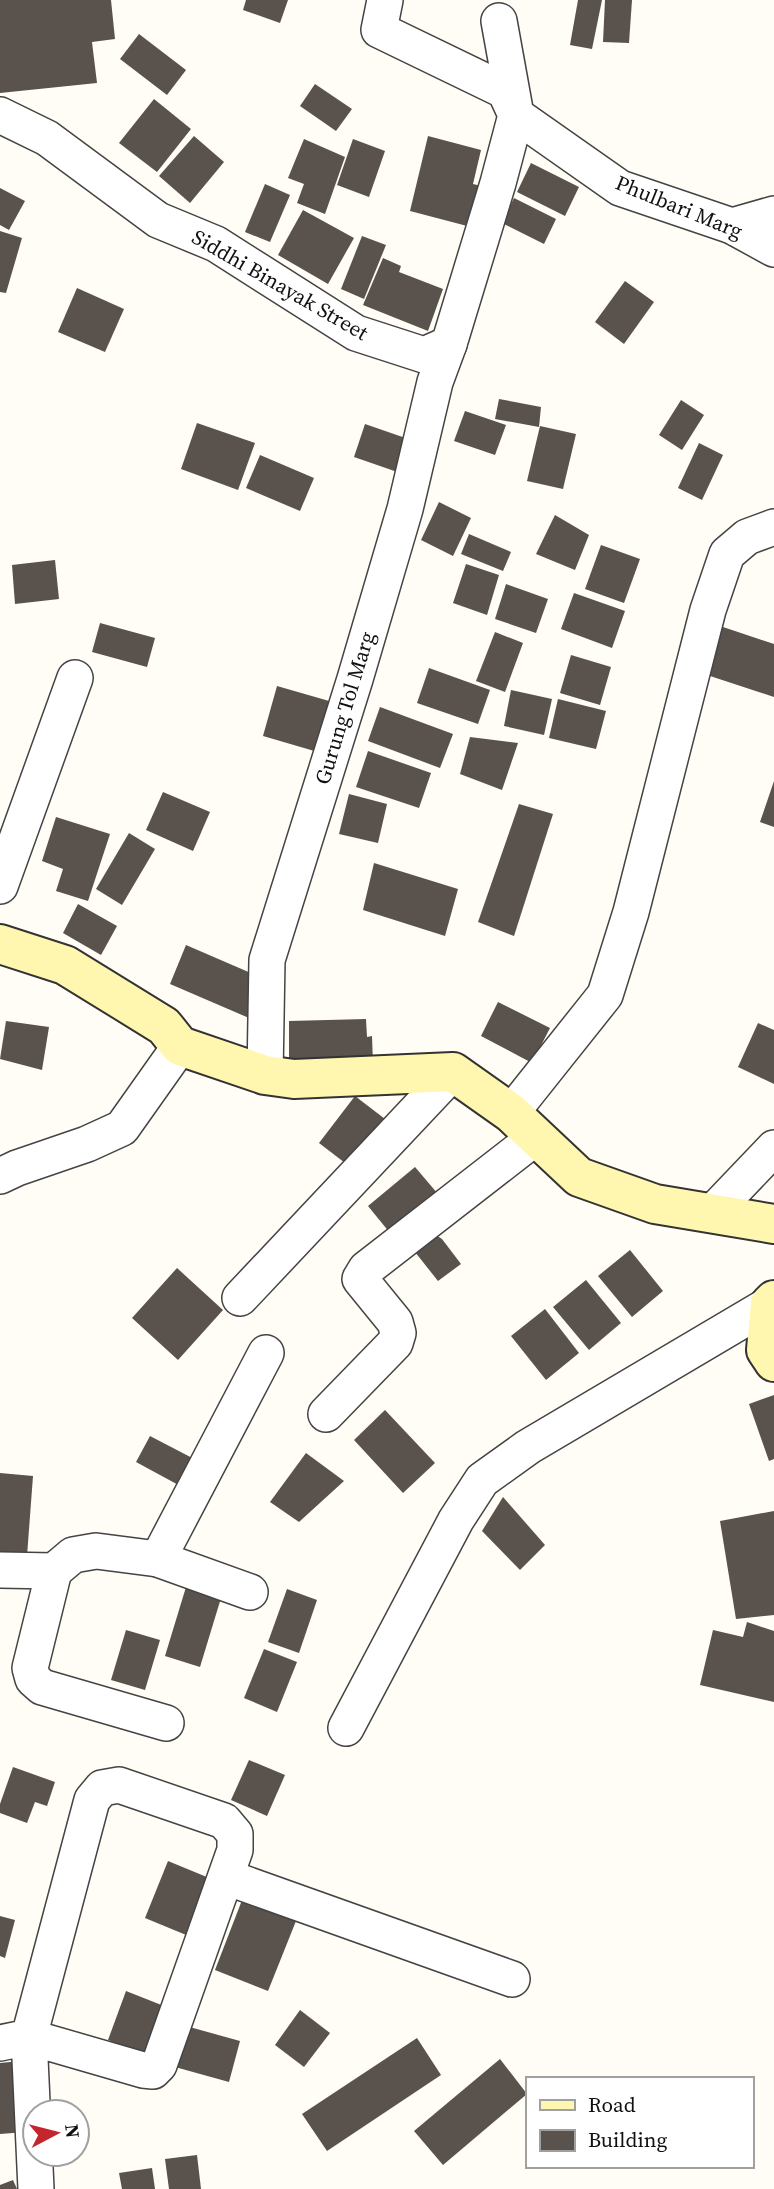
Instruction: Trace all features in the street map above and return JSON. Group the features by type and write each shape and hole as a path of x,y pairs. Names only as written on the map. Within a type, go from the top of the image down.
{"main road":[{"path":"0,944 65,965 164,1026 180,1046 265,1075 294,1079 453,1072 524,1125 579,1177 655,1204 774,1224"},
{"path":"772,1302 766,1350 774,1362"}],"street":[{"path":"385,0 379,30 505,92 516,115"},
{"path":"449,344 516,115 499,21"},
{"name":"Siddhi Binayak Street","path":"0,115 47,138 158,220 216,244 356,333 424,355 449,344"},
{"name":"Phulbari Marg","path":"516,115 621,188 732,226 774,249"},
{"path":"732,226 774,214"},
{"name":"Gurung Tol Marg","path":"265,1075 267,960 355,679 405,509 435,382 449,344"},
{"path":"326,1414 395,1343 398,1333 395,1322 360,1279 366,1269 524,1125 605,995 631,912 708,610 727,554 747,537 774,527"},
{"path":"0,886 75,678"},
{"path":"0,1176 122,1128 180,1046"},
{"path":"240,1298 453,1072"},
{"path":"711,1214 774,1148"},
{"path":"345,1728 456,1520 482,1480 528,1447 772,1302"},
{"path":"158,1559 266,1353"},
{"path":"166,1723 42,1687 33,1679 30,1668 54,1571 73,1555 96,1551 158,1559 250,1591"},
{"path":"0,1570 54,1571"},
{"path":"15,2040 153,2071 159,2065 235,1850 236,1834 224,1821 119,1785 102,1788 92,1800 15,2040 36,2189"},
{"path":"226,1877 512,1979"}],"building":[{"path":"0,0 111,0 115,39 92,42 97,83 0,93"},
{"path":"246,0 288,0 280,23 243,10"},
{"path":"578,0 602,0 592,49 570,45"},
{"path":"605,0 632,0 629,43 603,42"},
{"path":"139,34 186,70 167,95 120,59"},
{"path":"315,84 352,109 336,131 300,106"},
{"path":"154,99 191,129 157,172 119,143"},
{"path":"194,136 224,162 190,203 159,176"},
{"path":"428,136 481,150 473,184 481,186 471,227 410,211"},
{"path":"304,139 345,157 325,214 297,203 304,184 288,178"},
{"path":"353,139 385,151 369,197 337,185"},
{"path":"531,163 579,187 565,216 517,192"},
{"path":"265,184 290,195 270,242 245,232"},
{"path":"0,188 25,201 9,230 0,225"},
{"path":"514,198 556,219 544,244 502,223"},
{"path":"303,210 354,238 328,284 278,255"},
{"path":"0,231 22,238 6,293 0,292"},
{"path":"362,236 386,245 364,299 341,289"},
{"path":"383,258 401,266 399,272 443,289 428,331 363,305"},
{"path":"625,281 654,302 624,344 595,322"},
{"path":"77,288 124,309 105,352 58,332"},
{"path":"499,399 541,407 539,427 495,419"},
{"path":"681,400 704,415 682,450 659,435"},
{"path":"465,411 506,425 495,455 454,441"},
{"path":"197,423 255,443 238,490 181,469"},
{"path":"365,424 417,442 406,475 354,457"},
{"path":"540,426 576,434 563,489 527,481"},
{"path":"699,443 723,455 702,500 678,488"},
{"path":"260,455 314,478 300,511 246,488"},
{"path":"439,502 471,518 453,556 421,540"},
{"path":"555,515 589,535 575,570 536,554"},
{"path":"469,534 511,552 503,571 461,554"},
{"path":"601,545 640,559 624,603 585,589"},
{"path":"55,560 59,599 15,604 12,565"},
{"path":"466,564 499,575 487,615 453,603"},
{"path":"506,584 548,599 536,633 495,619"},
{"path":"574,593 625,611 612,648 561,629"},
{"path":"100,623 155,638 147,667 92,652"},
{"path":"720,626 774,644 774,697 704,674"},
{"path":"495,632 523,643 505,692 476,681"},
{"path":"571,655 611,667 600,705 560,693"},
{"path":"429,668 490,690 478,724 417,703"},
{"path":"277,686 343,705 328,755 263,736"},
{"path":"511,690 552,699 544,735 504,726"},
{"path":"558,699 606,711 596,749 549,738"},
{"path":"380,707 453,734 440,768 368,741"},
{"path":"470,737 518,743 502,790 460,774"},
{"path":"368,751 431,773 419,808 356,787"},
{"path":"774,781 774,827 760,822"},
{"path":"163,792 210,812 193,851 146,830"},
{"path":"349,794 387,804 378,843 339,834"},
{"path":"519,804 553,814 514,936 478,922"},
{"path":"56,817 110,834 88,901 56,891 63,869 42,861"},
{"path":"129,833 155,849 122,905 96,889"},
{"path":"374,863 458,889 445,936 363,910"},
{"path":"78,904 117,926 101,955 63,933"},
{"path":"186,945 265,979 249,1018 170,984"},
{"path":"498,1002 550,1028 532,1063 481,1036"},
{"path":"366,1019 367,1037 372,1036 373,1064 289,1066 289,1021"},
{"path":"6,1021 49,1027 42,1070 0,1059"},
{"path":"758,1023 774,1030 774,1084 738,1067"},
{"path":"355,1096 385,1119 349,1166 319,1143"},
{"path":"415,1167 438,1194 390,1233 368,1206"},
{"path":"436,1235 461,1264 438,1281 415,1252"},
{"path":"630,1250 663,1291 632,1317 598,1276"},
{"path":"177,1268 223,1310 178,1360 132,1318"},
{"path":"586,1280 621,1323 589,1350 553,1307"},
{"path":"545,1309 579,1353 546,1380 511,1336"},
{"path":"774,1395 774,1459 769,1461 749,1404"},
{"path":"385,1410 435,1463 403,1493 354,1440"},
{"path":"150,1436 198,1461 184,1488 136,1462"},
{"path":"306,1453 344,1481 299,1522 270,1502"},
{"path":"0,1473 33,1476 27,1556 0,1557"},
{"path":"503,1497 545,1545 520,1570 482,1531"},
{"path":"774,1511 774,1615 736,1619 720,1521"},
{"path":"186,1587 221,1598 200,1667 165,1656"},
{"path":"287,1589 317,1600 299,1653 268,1642"},
{"path":"747,1622 774,1631 774,1702 700,1685 713,1630 743,1637"},
{"path":"126,1630 160,1640 145,1690 111,1680"},
{"path":"264,1649 297,1662 277,1712 244,1698"},
{"path":"249,1760 285,1775 267,1816 231,1800"},
{"path":"13,1767 55,1782 47,1806 35,1802 27,1823 0,1813 0,1804"},
{"path":"168,1861 214,1880 191,1937 145,1918"},
{"path":"244,1895 298,1916 268,1991 215,1970"},
{"path":"0,1916 15,1920 5,1958 0,1956"},
{"path":"126,1991 169,2008 150,2056 108,2040"},
{"path":"300,2010 330,2033 304,2067 275,2045"},
{"path":"186,2026 240,2041 229,2082 175,2067"},
{"path":"417,2038 441,2075 327,2151 302,2114"},
{"path":"500,2059 526,2093 443,2165 414,2131"},
{"path":"20,2061 23,2098 21,2098 21,2132 0,2134 0,2063"},
{"path":"197,2155 201,2189 169,2189 165,2159"},
{"path":"152,2168 155,2189 122,2189 119,2173"},
{"path":"13,2180 17,2189 0,2189 0,2185"}]}
